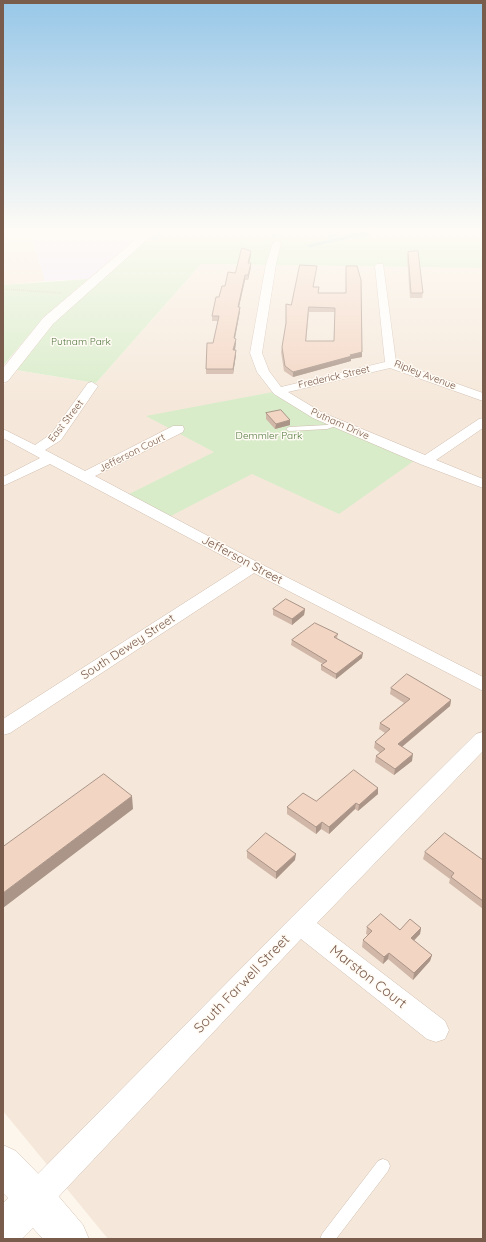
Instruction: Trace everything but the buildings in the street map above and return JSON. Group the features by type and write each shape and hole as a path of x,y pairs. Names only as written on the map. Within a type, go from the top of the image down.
{"main road":[{"path":"3,378 48,321 87,288"},
{"path":"3,1164 69,1239"},
{"name":"South Farwell Street","path":"3,1230 35,1199"}],"street":[{"name":"Putnam Drive","path":"267,288 256,353 262,372 278,391 317,415 483,484"},
{"name":"Ripley Avenue","path":"382,288 391,364 483,397"},
{"name":"Frederick Street","path":"278,391 391,364"},
{"name":"East Street","path":"35,451 56,437 92,386"},
{"path":"425,461 483,422"},
{"name":"Jefferson Court","path":"85,476 178,429"},
{"name":"Jefferson Street","path":"3,433 49,459 85,476 252,566 483,685"},
{"name":"East Street","path":"3,482 49,459"},
{"name":"South Dewey Street","path":"3,728 252,566"},
{"name":"South Farwell Street","path":"35,1199 300,924 483,739"},
{"name":"Marston Court","path":"300,924 436,1030"}],"lane":[{"path":"288,429 327,427 337,424"},
{"path":"327,1239 383,1166"}],"path":[{"path":"3,289 80,294"}],"shaded area":[{"path":"180,288 483,288 483,1239 108,1239 3,1111 3,386 16,370 96,383"}],"green space":[{"path":"3,288 78,288 44,317 3,366"},
{"name":"Putnam Park","path":"86,288 180,288 96,383 10,369 48,321"},
{"name":"Demmler Park","path":"278,391 317,415 418,458 339,514 252,474 165,519 123,497 214,452 146,416"}]}
